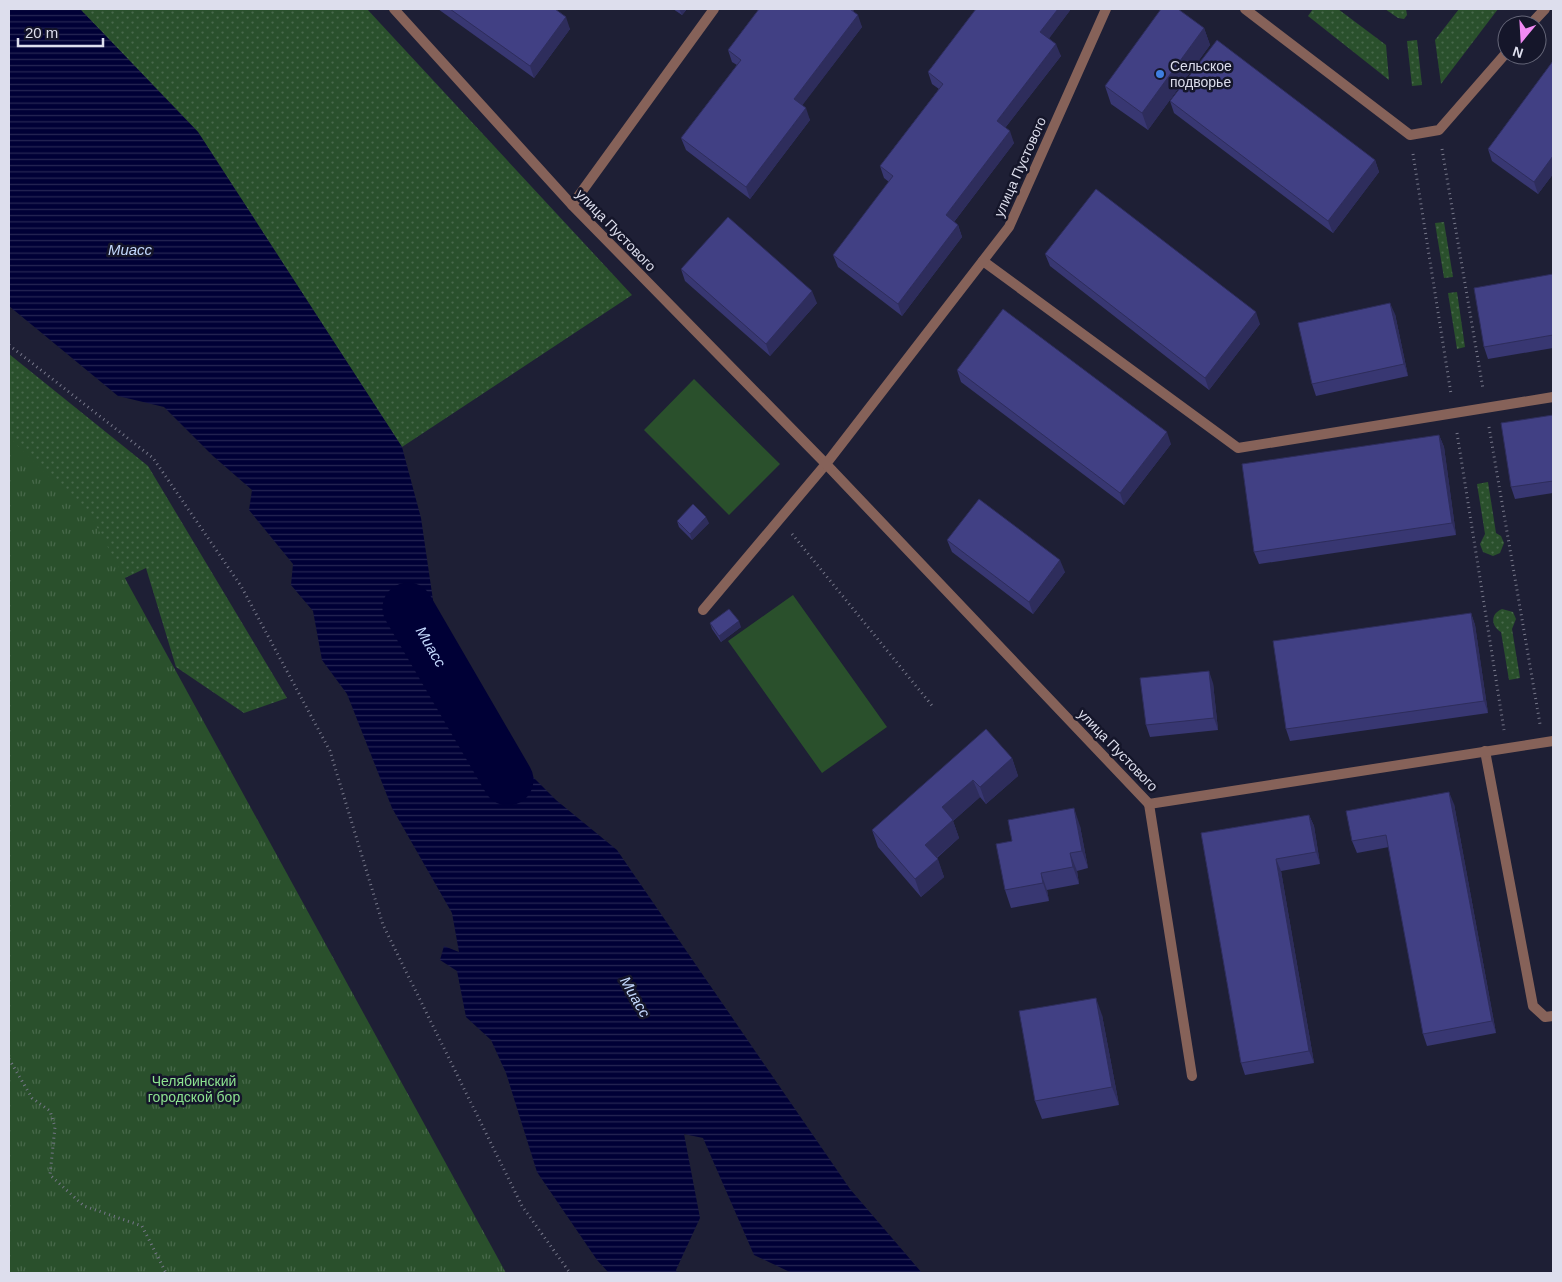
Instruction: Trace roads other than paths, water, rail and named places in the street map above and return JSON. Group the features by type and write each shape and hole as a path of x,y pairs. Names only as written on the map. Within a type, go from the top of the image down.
{"street":[{"name":"улица Пустового","path":"394,9 572,204 826,464 1149,804 1548,741"},
{"path":"572,204 714,9"},
{"name":"улица Пустового","path":"826,464 1009,227 1106,9"},
{"path":"1244,9 1410,135 1439,130 1497,63"},
{"path":"984,260 1238,448 1553,397"},
{"path":"702,610 826,464"},
{"path":"1485,752 1533,1006 1544,1017 1553,1016"},
{"path":"1149,804 1192,1076"}],"water":[{"name":"Миасс","path":"9,9 80,9 198,132 402,447 421,518 447,696 508,752 556,800 617,850 850,1189 922,1273 792,1273 754,1255 703,1138 684,1134 700,1218 676,1270 677,1273 609,1273 597,1260 537,1172 506,1073 491,1040 466,1017 457,971 440,960 444,946 459,952 452,913 392,808 347,694 322,660 313,611 291,585 293,564 249,510 252,490 213,456 164,407 118,396 9,306"}],"waterway":[{"name":"Миасс","path":"408,608 508,780"}],"place":[{"name":"Сельское подворье","path":"1160,74"}],"park label":[{"name":"Челябинский городской бор","path":"194,1090"}]}
